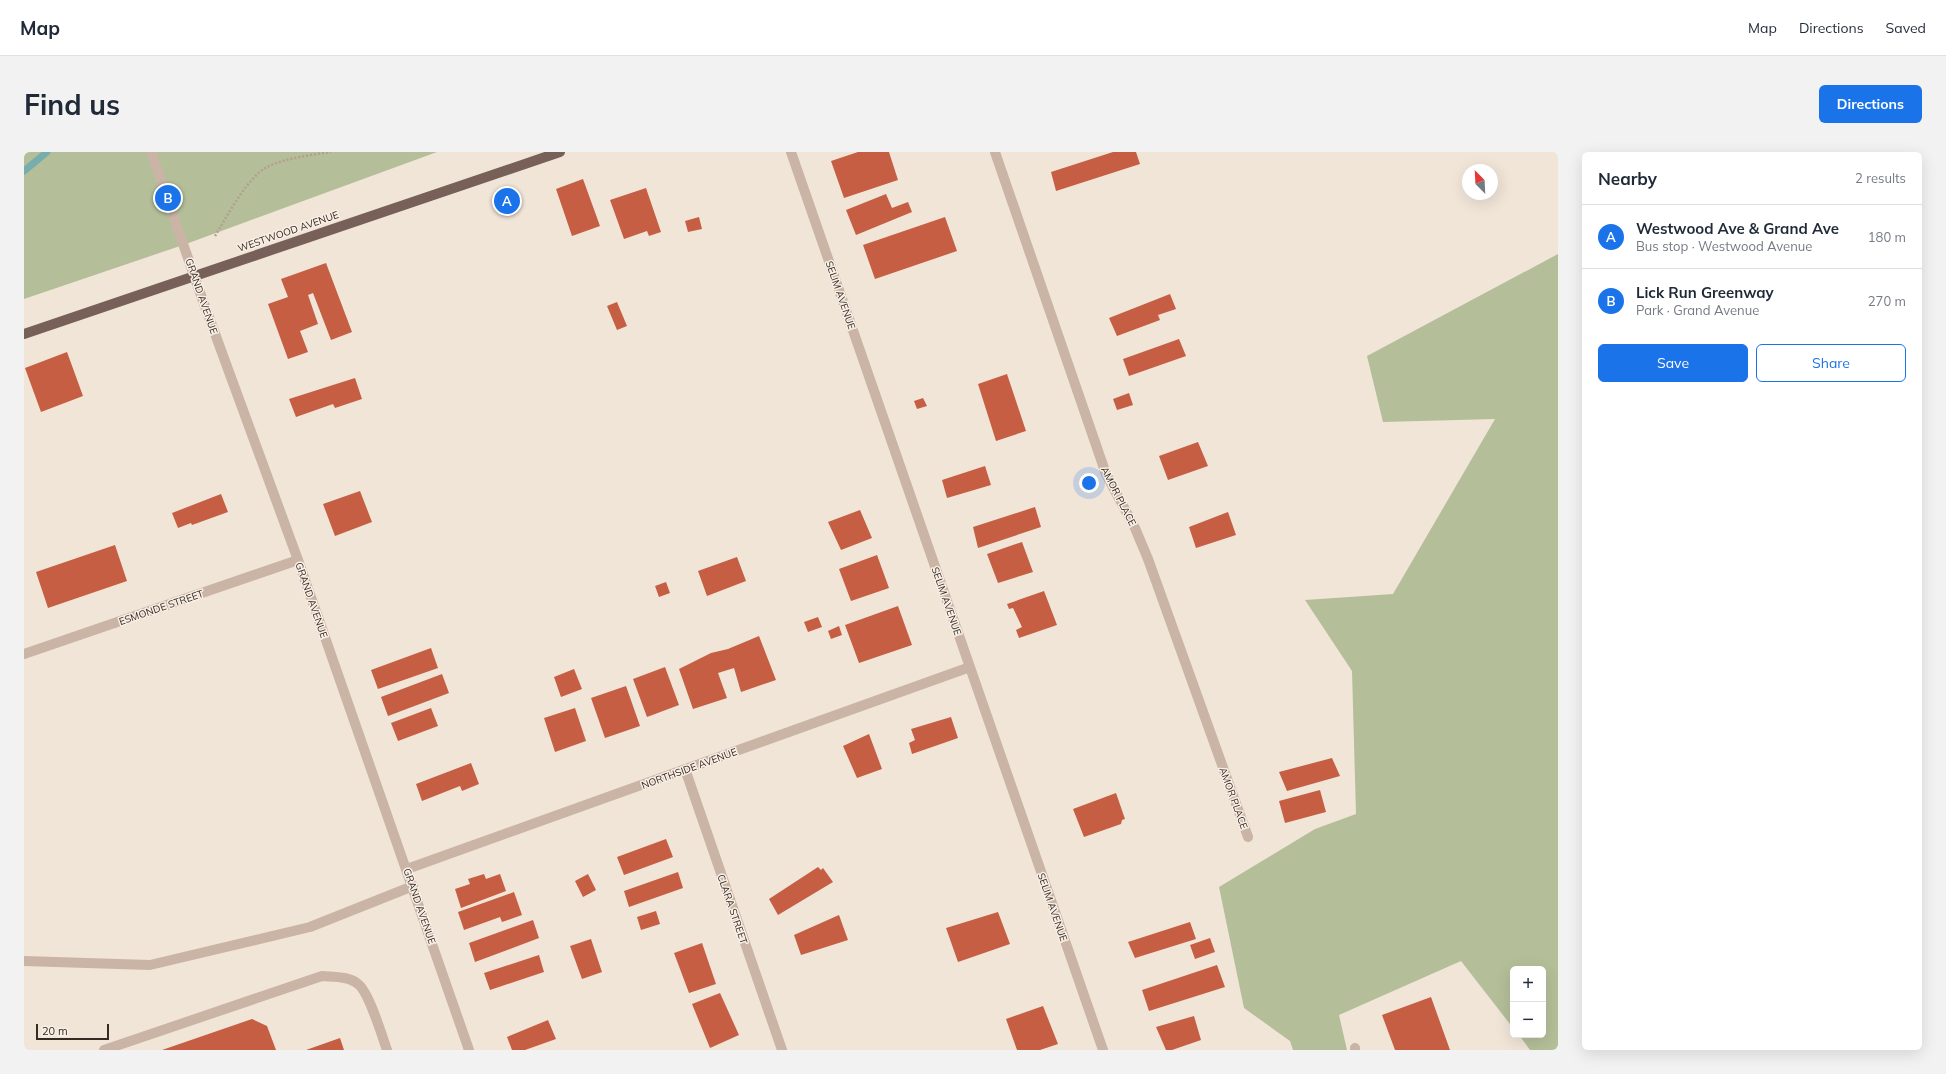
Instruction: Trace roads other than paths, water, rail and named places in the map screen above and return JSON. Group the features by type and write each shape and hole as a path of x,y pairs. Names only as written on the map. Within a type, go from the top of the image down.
{"main road":[{"name":"WESTWOOD AVENUE","path":"24,334 194,275 560,152"}],"street":[{"name":"GRAND AVENUE","path":"151,152 194,275 298,560 469,1050"},
{"name":"SELIM AVENUE","path":"791,152 1103,1050"},
{"name":"AMOR PLACE","path":"995,152 1106,474 1135,528 1148,559 1248,837"},
{"name":"ESMONDE STREET","path":"24,654 298,560"},
{"name":"NORTHSIDE AVENUE","path":"407,869 970,667"},
{"name":"CLARA STREET","path":"685,769 782,1050"},
{"path":"24,960 150,965 310,927 413,886"},
{"path":"104,1050 322,976 345,978 359,984 368,1000 387,1050"}],"waterway":[{"path":"24,171 47,152"}],"place":[{"name":"Lick Run Greenway","path":"168,198"},
{"name":"Westwood Ave & Grand Ave","path":"507,201"}]}
